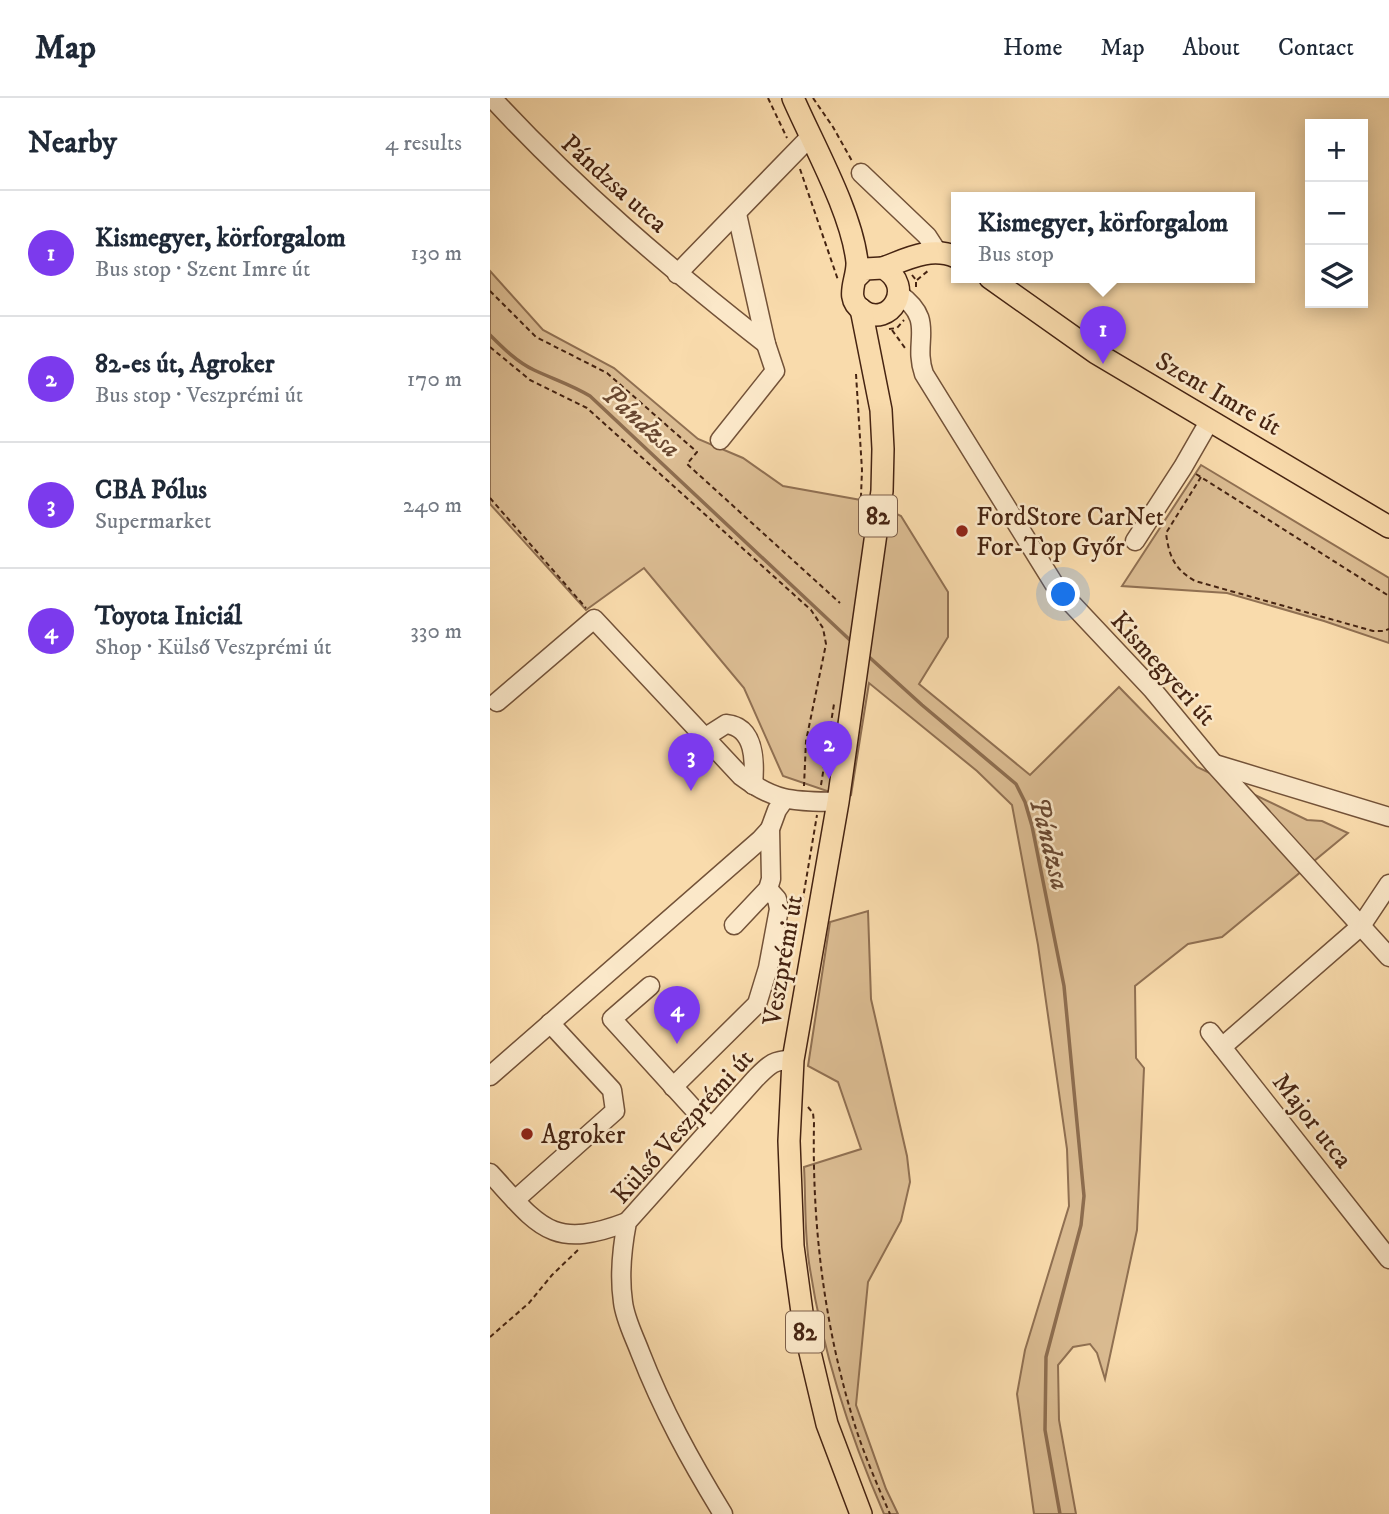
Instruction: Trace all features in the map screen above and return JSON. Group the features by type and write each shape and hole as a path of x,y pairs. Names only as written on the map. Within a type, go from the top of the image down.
{"main road":[{"name":"82","path":"793,98 840,202 880,267 895,277 893,306"},
{"name":"82","path":"840,202 855,250 857,271 847,281 861,309"},
{"path":"847,281 865,269 914,256 947,255"},
{"path":"861,309 873,314 893,306 909,269 928,256 947,255"},
{"name":"Szent Imre út","path":"997,283 1096,354 1389,527"},
{"name":"Veszprémi út","path":"861,1514 827,1424 797,1287 790,1200 790,1102 820,802 858,661 881,491 883,381 875,335 881,318 893,306"},
{"name":"Veszprémi út","path":"861,309 881,410"}],"street":[{"name":"Pándzsa utca","path":"492,98 544,154 677,274 766,344"},
{"path":"677,274 810,137"},
{"path":"861,173 947,255"},
{"path":"720,440 775,371 766,344 737,214"},
{"name":"Kismegyeri út","path":"893,306 911,322 924,374 1056,587 1152,689 1214,764 1389,957"},
{"path":"1135,541 1210,420"},
{"path":"497,702 594,619 704,738 753,785 784,800 820,802"},
{"path":"704,738 726,724 739,729 754,752 753,785"},
{"path":"1214,764 1389,817"},
{"path":"490,1076 762,847 777,810 784,800"},
{"path":"734,925 768,889 771,878 762,847"},
{"path":"1222,1047 1361,926 1389,884"},
{"path":"673,1087 757,1004 768,968 779,909 777,900 768,889"},
{"path":"650,986 612,1019 711,1128"},
{"path":"514,1200 615,1111 612,1090 550,1023"},
{"name":"Major utca","path":"1210,1032 1389,1259"},
{"name":"Külső Veszprémi út","path":"723,1514 681,1444 650,1379 630,1327 623,1303 621,1272 628,1222 768,1066 780,1059 793,1060"},
{"path":"490,1173 530,1217 548,1229 569,1235 628,1222"}],"path":[{"path":"768,98 795,155 847,281"},
{"path":"813,98 833,127 847,156 861,173"},
{"path":"490,291 536,337 607,373 697,452 687,464 840,603"},
{"path":"893,306 909,354 919,355"},
{"path":"490,347 530,380 587,408 811,610 823,628 826,644 806,741 820,802"},
{"path":"856,372 862,470 859,527"},
{"path":"1183,467 1389,596"},
{"path":"1201,477 1166,533 1173,560 1181,573 1195,581 1373,631 1384,632 1389,629"},
{"path":"490,498 594,619"},
{"path":"801,910 834,706"},
{"path":"790,1102 808,1107 813,1113 815,1220 820,1268 836,1352 850,1411 890,1514"},
{"path":"490,1337 529,1303 552,1275 580,1248 590,1232"}],"shaded area":[{"path":"490,271 543,330 614,368 698,439 743,458 783,486 872,502 901,516 948,592 948,637 919,684 1030,775 1119,687 1197,767 1307,820 1322,821 1348,833 1222,937 1188,944 1135,986 1136,1058 1144,1068 1137,1230 1105,1379 1097,1353 1090,1344 1073,1347 1058,1365 1059,1420 1076,1514 1034,1514 1017,1394 1025,1350 1069,1206 1067,1149 1038,945 1012,805 977,771 869,683 851,795 830,792 783,776 744,688 644,568 586,610 490,504"},
{"path":"1201,465 1389,578 1389,643 1227,593 1122,586"},
{"path":"868,911 871,999 907,1156 910,1182 901,1221 868,1282 856,1405 886,1489 898,1514 884,1514 839,1394 822,1332 806,1231 804,1167 861,1149 838,1082 808,1066 830,922"}],"waterway":[{"name":"Pándzsa","path":"490,335 528,367 590,396 851,641"},
{"name":"Pándzsa","path":"868,656 1016,784 1032,826 1064,986 1084,1196 1081,1225 1046,1357 1045,1430 1060,1514"}],"place":[{"name":"Kismegyer, körforgalom","path":"1103,364"},
{"name":"FordStore CarNet For-Top Győr","path":"962,531"},
{"name":"82-es út, Agroker","path":"829,779"},
{"name":"CBA Pólus","path":"691,791"},
{"name":"Toyota Iniciál","path":"677,1044"},
{"name":"Agroker","path":"527,1134"}]}
